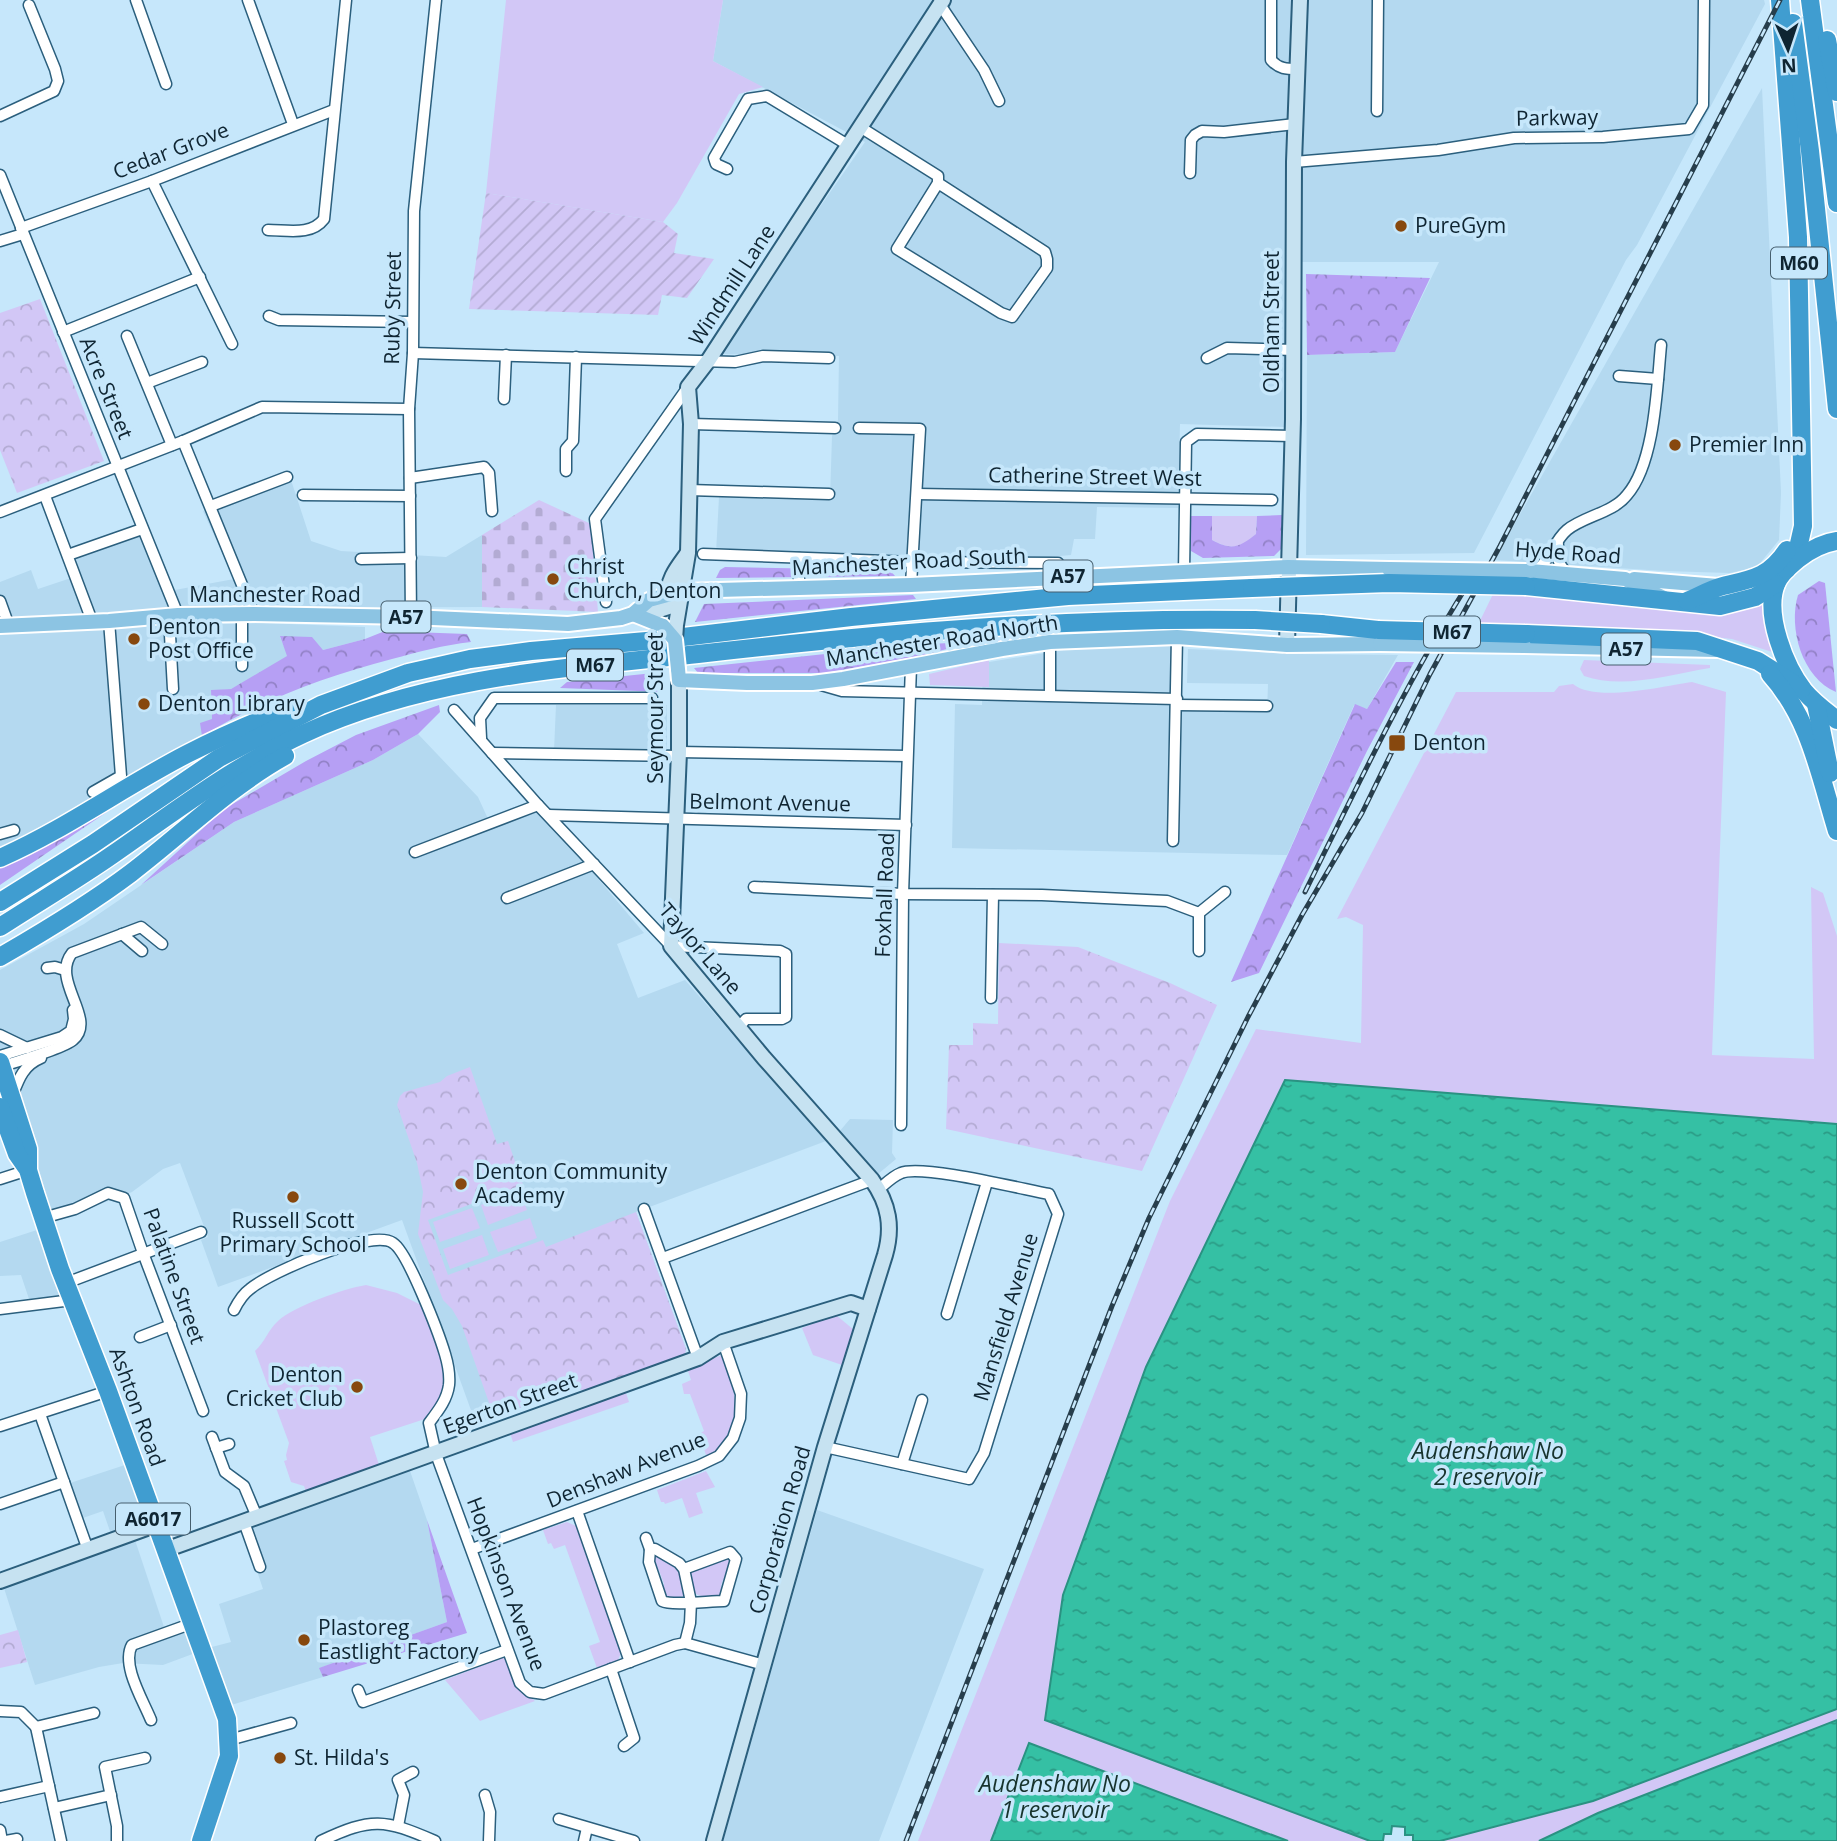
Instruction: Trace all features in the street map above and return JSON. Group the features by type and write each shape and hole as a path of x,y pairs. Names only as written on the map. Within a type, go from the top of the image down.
{"highway":[{"name":"M60","path":"1780,0 1798,237 1802,500 1798,526"},
{"name":"M60","path":"1789,0 1810,151 1837,408"},
{"path":"1812,0 1830,51 1837,92"},
{"path":"1812,0 1837,203"},
{"path":"1798,526 1798,548 1776,584 1773,609 1775,629 1782,652 1802,689"},
{"name":"A57","path":"1677,602 1722,586 1737,585 1777,564 1798,526"},
{"path":"1787,569 1818,546 1836,541"},
{"name":"M67","path":"0,858 102,804 186,754 256,721 310,701 470,659 1068,596 1530,576 1677,602"},
{"name":"Hyde Road","path":"1677,602 1720,606 1755,597 1776,584"},
{"name":"M67","path":"0,926 109,857 200,793 303,734 377,705 452,685 516,674 850,637 1166,618 1255,620 1525,640 1689,640 1758,661"},
{"path":"1758,661 1802,689 1837,720"},
{"path":"1758,661 1794,704 1806,731 1837,831"},
{"name":"M67","path":"0,902 93,844 219,758 321,705 384,681"},
{"path":"1816,704 1837,807"},
{"name":"M67","path":"0,957 57,924 131,873 206,811 272,764 377,705"},
{"name":"Ashton Road","path":"0,1062 3,1105 17,1154 28,1170 69,1292 193,1623 227,1719 229,1740"},
{"name":"A6017","path":"201,1841 229,1756 229,1740"}],"main road":[{"name":"Manchester Road South","path":"677,596 712,590 911,585 1288,567 1389,569"},
{"name":"Hyde Road","path":"1389,569 1530,576 1568,574 1625,579 1677,602"},
{"name":"A57","path":"1625,579 1722,586"},
{"name":"Manchester Road","path":"4,626 248,614 568,624 636,615 649,600 677,596"},
{"path":"636,615 671,630"},
{"name":"Seymour Street","path":"671,630 679,674"},
{"name":"Manchester Road North","path":"679,674 747,684 812,682 1050,642 1177,637 1286,645 1525,640"}],"street":[{"path":"136,0 166,84"},
{"path":"248,0 293,124"},
{"path":"268,230 310,230 318,227 324,219 346,0"},
{"name":"Ruby Street","path":"411,617 409,409 413,352 414,211 436,0"},
{"path":"1271,0 1271,60 1283,69 1297,69"},
{"name":"Oldham Street","path":"1286,645 1294,349 1294,162 1300,0"},
{"path":"1377,111 1378,0"},
{"name":"Parkway","path":"1294,162 1438,150 1514,138 1603,137 1689,129 1703,105 1704,0"},
{"path":"941,1 984,70 999,101"},
{"name":"Windmill Lane","path":"606,601 595,519 708,361 941,1"},
{"path":"0,116 54,91 58,81 29,5"},
{"path":"727,169 716,164 714,158 748,99 767,96 848,145"},
{"name":"Cedar Grove","path":"0,241 334,110"},
{"path":"1190,173 1191,140 1202,131 1224,132 1295,124"},
{"path":"860,127 938,176 938,183 897,249 1001,313 1012,317 1046,268 1045,252 938,183"},
{"name":"Acre Street","path":"0,175 142,528 173,616 173,689"},
{"path":"152,181 232,344"},
{"path":"63,332 200,277"},
{"path":"269,316 279,320 412,322"},
{"path":"127,336 172,445"},
{"path":"1530,576 1543,566 1558,540 1568,529 1627,496 1646,457 1661,345"},
{"path":"1207,358 1227,348 1294,349"},
{"path":"413,352 735,362 763,356 829,358"},
{"path":"504,399 506,355"},
{"path":"565,471 566,449 573,441 576,357"},
{"path":"146,383 202,362"},
{"path":"1619,376 1658,379"},
{"name":"Seymour Street","path":"671,630 688,553 691,424 688,387"},
{"path":"0,512 183,441 262,407 409,409"},
{"path":"691,424 835,428"},
{"path":"859,428 920,429 911,585"},
{"path":"1184,572 1186,442 1197,434 1292,436"},
{"path":"183,441 211,506 248,614 242,666"},
{"path":"410,478 484,467 489,473 492,511"},
{"path":"211,506 286,477"},
{"path":"689,490 829,494"},
{"name":"Catherine Street West","path":"917,494 1272,500"},
{"path":"303,495 411,496"},
{"path":"45,496 92,621"},
{"path":"68,555 142,528"},
{"path":"1558,540 1556,557 1568,574"},
{"path":"688,553 698,582 712,590"},
{"path":"704,554 912,562 1058,563 1062,576"},
{"path":"361,559 411,558"},
{"path":"799,558 799,588"},
{"path":"0,601 4,626"},
{"path":"93,792 121,776 109,621"},
{"path":"1173,841 1177,637"},
{"path":"1050,642 1050,695"},
{"name":"Foxhall Road","path":"901,1125 903,894 911,666"},
{"name":"Seymour Street","path":"671,946 679,754 679,674"},
{"path":"812,682 842,691 1050,695 1267,706"},
{"path":"481,738 480,718 494,698 652,698"},
{"name":"Taylor Lane","path":"454,710 538,805 671,946 875,1185 888,1212 890,1231"},
{"path":"492,753 907,756"},
{"path":"415,852 538,805"},
{"name":"Belmont Avenue","path":"549,816 906,825"},
{"path":"0,834 14,830"},
{"path":"507,898 594,864"},
{"path":"754,887 1167,901 1199,913"},
{"path":"1199,913 1225,892"},
{"path":"991,998 993,895"},
{"path":"1199,913 1199,951"},
{"path":"0,1062 71,1031 74,1019 65,970 66,961 72,953 141,927 162,944"},
{"path":"122,934 142,951"},
{"path":"671,946 780,951 786,954 786,1017 746,1019 738,1027"},
{"path":"47,968 65,970"},
{"path":"3,1105 20,1075 33,1062 72,1042 81,1030 81,1021 71,995"},
{"path":"0,1035 27,1048"},
{"path":"0,1062 72,1042"},
{"path":"0,1179 28,1170"},
{"name":"Mansfield Avenue","path":"663,1258 875,1185 908,1171 942,1173 1049,1194 1058,1214 984,1453 969,1479 825,1447"},
{"path":"947,1314 987,1182"},
{"name":"Palatine Street","path":"43,1218 75,1209 108,1193 124,1198 203,1410"},
{"path":"644,1209 698,1358"},
{"name":"Corporation Road","path":"714,1841 825,1447 869,1309 890,1231"},
{"path":"0,1309 69,1292 143,1253 201,1232"},
{"name":"Hopkinson Avenue","path":"233,1310 250,1288 279,1272 356,1242 383,1238 393,1242 400,1249 416,1280 445,1353 449,1370 446,1396 429,1423 436,1454 520,1683 530,1692 544,1694 685,1643"},
{"name":"Egerton Street","path":"165,1550 698,1358 723,1342 851,1303 869,1309"},
{"path":"140,1337 171,1325"},
{"name":"Denshaw Avenue","path":"472,1549 719,1456 733,1438 741,1406 741,1394 723,1342"},
{"path":"0,1426 107,1391"},
{"path":"902,1464 922,1400"},
{"path":"40,1414 88,1550"},
{"path":"212,1437 225,1472 244,1486 260,1567"},
{"path":"216,1448 229,1444"},
{"path":"0,1504 64,1482"},
{"path":"577,1511 630,1662"},
{"path":"0,1581 155,1525"},
{"path":"646,1538 650,1549 649,1562 662,1601 673,1605 724,1601 736,1559 730,1552 684,1569"},
{"path":"650,1549 655,1549 679,1563 684,1569 691,1602 685,1643 764,1665"},
{"path":"151,1720 128,1664 127,1653 132,1645 193,1623"},
{"path":"358,1690 363,1702 507,1650"},
{"path":"611,1669 634,1738 624,1746"},
{"path":"0,1711 21,1712 36,1727 61,1841"},
{"path":"36,1727 94,1713"},
{"path":"229,1740 291,1723"},
{"path":"117,1841 117,1826 105,1767 145,1758"},
{"path":"398,1826 404,1795 398,1780 413,1772"},
{"path":"0,1797 49,1786"},
{"path":"54,1808 111,1795"},
{"path":"485,1795 489,1812 489,1841"},
{"path":"559,1819 634,1841"},
{"path":"327,1840 369,1822 398,1826 435,1841"},
{"path":"584,1841 587,1828"},
{"path":"0,1830 4,1841 17,1839"}],"shaded area":[{"path":"723,0 1764,0 1765,4 1637,245 1626,260 1474,553 1306,555 1307,355 1395,352 1439,262 1289,262 1284,427 1180,424 1178,508 1097,507 1095,539 1074,539 1071,555 1027,559 716,553 719,497 830,499 832,436 838,420 839,356 718,354 865,142 713,61"},
{"path":"1762,88 1781,493 1779,540 1757,567 1730,573 1494,560"},
{"path":"291,480 311,541 341,551 446,557 482,535 482,607 256,608 0,622 0,582 31,570 38,589 71,578 65,562 139,534 164,592 234,579 203,511"},
{"path":"263,623 365,627 365,639 323,650 280,637 288,656 231,689 211,691 212,719 202,736 51,826 0,850 0,634 95,626"},
{"path":"1088,646 1174,646 1171,710 1267,712 1268,684 1187,683 1188,649 1398,655 1367,709 1354,705 1287,855 952,848 955,704 982,705 983,663"},
{"path":"556,705 667,705 667,751 554,751"},
{"path":"418,734 478,797 489,821 540,810 644,933 617,944 638,998 685,980 826,1141 636,1212 686,1349 685,1354 585,1390 573,1389 476,1424 402,1220 218,1287 201,1240 208,1237 180,1163 163,1169 132,1192 50,1223 31,1141 0,1050 0,970 84,924 234,822 373,760"},
{"path":"850,1119 893,1120 892,1153 896,1159 878,1174 839,1132"},
{"path":"40,1229 61,1297 29,1299 21,1275 0,1276 0,1242"},
{"path":"125,1465 146,1524 112,1537 103,1511 80,1519 67,1484"},
{"path":"409,1468 427,1520 447,1622 320,1668 323,1677 228,1706 208,1648 231,1642 219,1604 263,1589 243,1529"},
{"path":"817,1510 984,1569 879,1841 723,1841"},
{"path":"135,1540 164,1627 185,1620 198,1652 163,1665 123,1663 35,1685 3,1585"}],"green space":[{"path":"506,0 723,0 713,61 763,87 739,94 677,203 663,222 486,193"},
{"path":"486,193 663,222 678,234 674,253 714,259 687,298 662,295 658,315 469,309"},
{"path":"1306,274 1430,278 1395,352 1307,355"},
{"path":"40,299 104,461 17,493 0,450 0,313"},
{"path":"539,500 591,524 598,612 482,607 482,535"},
{"path":"1282,515 1283,547 1274,556 1203,558 1191,551 1190,516 1212,516 1212,540 1225,546 1235,546 1256,534 1257,516"},
{"path":"1212,516 1257,516 1256,534 1236,546 1219,543 1212,540"},
{"path":"725,567 890,570 895,576 716,578"},
{"path":"1819,581 1825,583 1836,692 1814,676 1800,651 1797,637 1795,608 1798,595"},
{"path":"1494,592 1710,614 1721,614 1766,596 1764,621 1772,652 1732,639 1706,636 1477,627"},
{"path":"913,595 916,599 695,622 704,604"},
{"path":"385,631 467,634 471,642 412,654 318,682 248,711 202,736 200,723 212,719 211,690 231,689 287,656 280,636 312,637 323,650"},
{"path":"1010,640 962,645 924,655 825,673 698,673 694,668 909,645"},
{"path":"989,660 989,687 930,685 929,674"},
{"path":"1584,660 1710,665 1710,668 1647,680 1615,682 1584,676 1580,669"},
{"path":"1396,662 1414,662 1367,751 1259,973 1231,982 1355,704 1367,709"},
{"path":"663,672 664,692 560,688 567,682"},
{"path":"1692,682 1726,692 1712,1055 1814,1059 1811,887 1823,893 1837,936 1837,1125 1285,1080 1146,1367 1064,1595 1046,1720 1370,1841 1288,1841 1030,1743 991,1841 918,1841 1170,1201 1256,1029 1361,1043 1363,925 1346,917 1337,919 1456,692 1554,692 1559,686 1573,684 1584,690 1613,693"},
{"path":"439,705 440,712 418,734 373,760 234,822 141,885 224,809 356,735"},
{"path":"117,805 0,885 0,865"},
{"path":"999,943 1078,947 1170,983 1217,1005 1142,1171 946,1129 949,1045 973,1045 973,1023 998,1024"},
{"path":"470,1067 497,1144 508,1141 523,1185 428,1220 448,1275 543,1240 546,1247 636,1212 686,1349 685,1354 585,1390 573,1389 494,1417 462,1326 443,1300 418,1234 423,1192 417,1163 397,1105 404,1092 440,1082 447,1076"},
{"path":"520,1191 527,1210 488,1225 481,1205"},
{"path":"472,1208 480,1228 440,1242 433,1222"},
{"path":"530,1218 537,1238 498,1252 490,1232"},
{"path":"482,1235 489,1255 450,1269 443,1249"},
{"name":"Denton Cricket Club","path":"366,1285 397,1293 421,1305 442,1359 445,1392 431,1417 370,1437 379,1465 306,1492 304,1486 291,1482 284,1461 287,1460 289,1443 255,1351 275,1325 295,1310 344,1290"},
{"path":"836,1315 854,1330 842,1365 813,1355 802,1328"},
{"path":"725,1354 734,1397 733,1423 728,1435 707,1458 699,1434 704,1431 690,1394 684,1394 682,1384 691,1380 687,1368"},
{"path":"625,1390 629,1402 513,1442 509,1430"},
{"path":"706,1471 715,1487 696,1493 703,1513 689,1518 682,1498 665,1504 661,1502 657,1490"},
{"path":"427,1520 467,1633 323,1677 319,1668 447,1622"},
{"path":"567,1522 576,1526 621,1652 618,1661 597,1668 589,1646 600,1642 565,1545 554,1549 551,1543 548,1544 543,1530"},
{"path":"656,1552 678,1570 683,1581 683,1596 670,1601 662,1593 664,1584 659,1570 655,1567 653,1554"},
{"path":"726,1557 732,1559 728,1575 722,1582 720,1596 695,1594 689,1585 691,1571"},
{"path":"18,1630 27,1662 0,1668 0,1635"},
{"path":"504,1657 516,1688 535,1701 480,1721 445,1680"},
{"path":"1837,1709 1837,1720 1598,1813 1539,1841 1440,1841 1593,1801"}],"water":[{"name":"Audenshaw No 2 reservoir","path":"1285,1080 1837,1124 1837,1709 1593,1801 1440,1841 1413,1841 1413,1835 1405,1835 1405,1827 1392,1826 1391,1834 1384,1834 1383,1841 1370,1841 1045,1720 1063,1595 1146,1367"},
{"path":"1837,1720 1837,1841 1539,1841 1598,1813"},
{"name":"Audenshaw No 1 reservoir","path":"1029,1743 1288,1841 991,1841"}],"railway":[{"path":"906,1841 1112,1306 1149,1218 1248,1017 1302,915 1362,813 1430,674 1500,546 1780,0"},
{"path":"1305,892 1401,701 1465,589"}],"place":[{"name":"PureGym","path":"1401,226"},
{"name":"Premier Inn","path":"1675,445"},
{"name":"Christ Church, Denton","path":"553,579"},
{"name":"Denton Post Office","path":"134,639"},
{"name":"Denton Library","path":"144,704"},
{"name":"Denton","path":"1397,743"},
{"name":"Denton Community Academy","path":"461,1184"},
{"name":"Russell Scott Primary School","path":"293,1197"},
{"name":"Denton Cricket Club","path":"357,1387"},
{"name":"Plastoreg Eastlight Factory","path":"304,1640"},
{"name":"St. Hilda's","path":"280,1758"}]}
